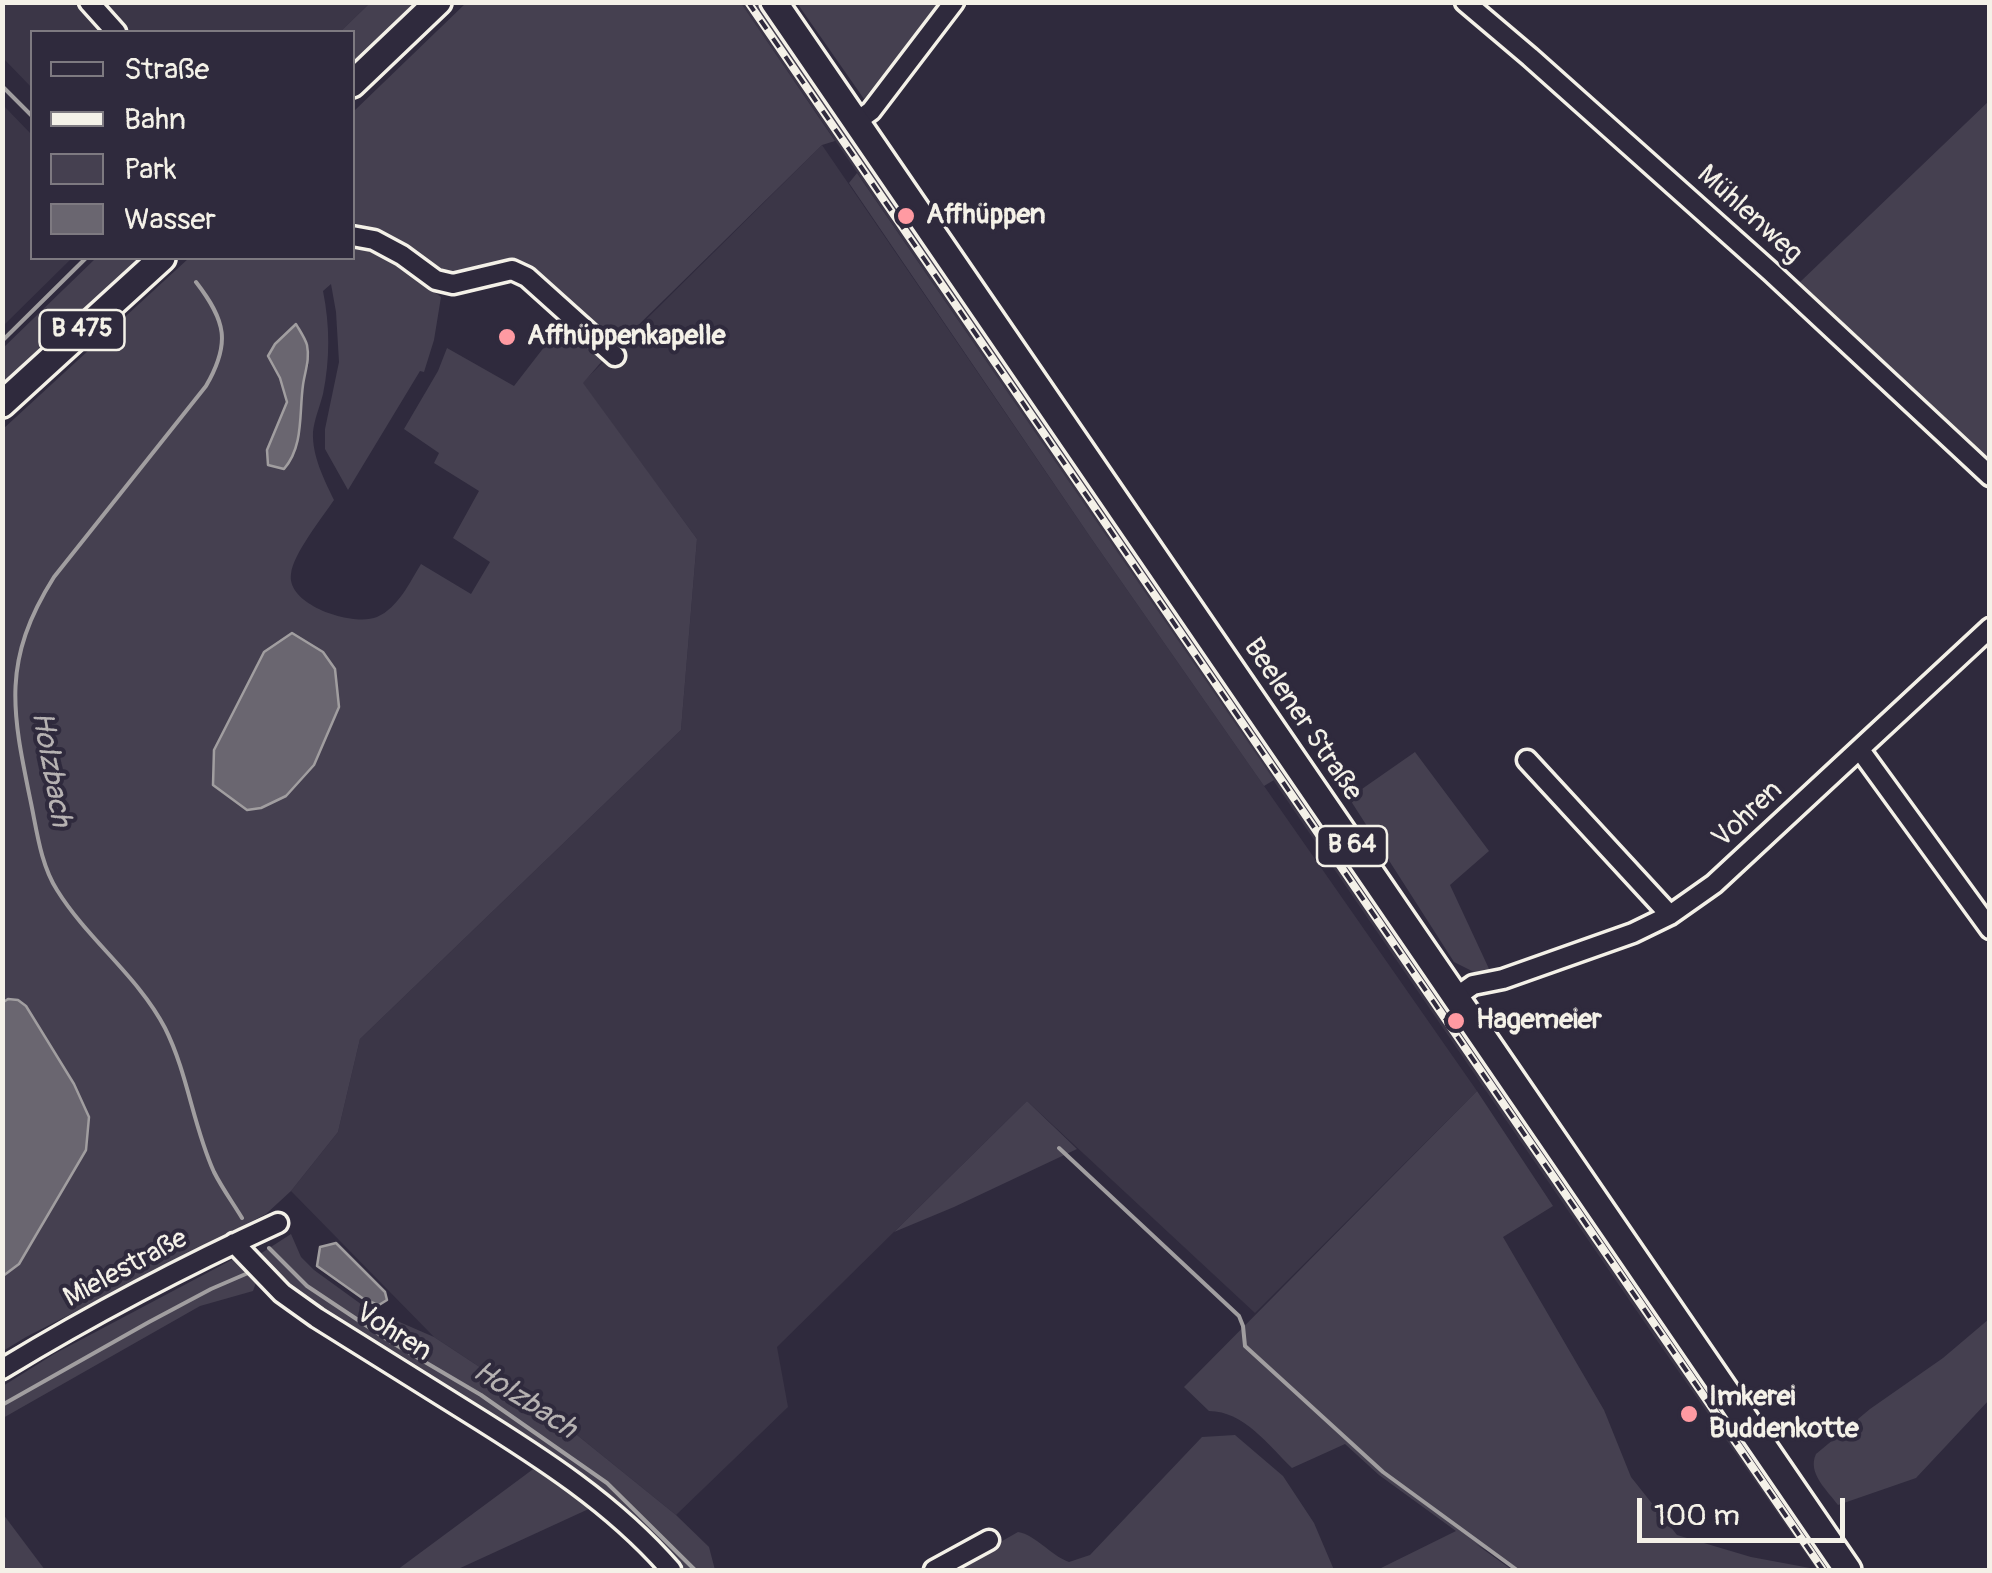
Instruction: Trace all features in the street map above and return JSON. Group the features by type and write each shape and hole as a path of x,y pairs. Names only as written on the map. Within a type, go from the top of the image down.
{"main road":[{"path":"355,81 438,2"},
{"name":"Beelener Straße","path":"774,2 1848,1570"},
{"name":"B 475","path":"2,404 160,260"}],"street":[{"path":"89,2 114,30"},
{"path":"856,122 871,111 954,2"},
{"name":"Mühlenweg","path":"1465,2 1771,272 1990,476"},
{"path":"355,237 374,240 436,280 453,284 512,270 527,277 615,356"},
{"name":"Vohren","path":"1456,997 1473,986 1633,933 1670,915 1714,884 1990,628"},
{"path":"1860,750 1990,929"},
{"path":"1527,760 1670,915"},
{"name":"Mielestraße","path":"2,1369 59,1334 278,1223"},
{"name":"Vohren","path":"234,1243 282,1293 316,1318 542,1458 594,1496 671,1570"},
{"path":"934,1570 989,1540"}],"shaded area":[{"path":"2,3 370,3 342,30 30,30 30,86 3,58"},
{"path":"741,3 752,3 758,10 1827,1570 1817,1570 1658,1342"},
{"path":"3,105 30,133 30,260 70,260 3,326"},
{"path":"822,145 1477,1091 1255,1313 1027,1101 777,1347 788,1407 676,1515 551,1414 434,1337 291,1191 338,1132 360,1039 681,730 697,539 582,383"}],"green space":[{"path":"370,3 416,3 355,62 355,30 342,30"},
{"path":"466,3 741,3 835,141 822,145 618,345 531,270 441,272 374,229 355,224 355,110"},
{"path":"752,3 760,3 796,55 1835,1570 1827,1570"},
{"path":"797,3 940,3 864,99"},
{"path":"1989,101 1989,468 1796,289"},
{"path":"857,173 1274,780 1264,786 1093,541 849,183"},
{"path":"355,248 399,267 441,297 424,372 420,371 348,490 325,449 325,429 339,362 331,284 323,291 328,355 313,441 319,467 334,500 293,566 292,585 299,595 338,616 377,617 397,601 421,564 471,594 490,562 453,538 479,491 434,463 439,453 404,429 447,348 514,386 562,324 603,360 583,383 697,539 681,730 360,1039 338,1132 291,1191 266,1214 3,1351 3,1276 19,1264 41,1229 89,1117 74,1084 26,1006 8,999 3,1003 3,429 187,260 355,260","holes":["268,356 309,364 303,381 300,432 267,450 287,402"]},
{"path":"94,260 138,260 3,382 3,348"},
{"path":"1415,752 1489,851 1450,885 1490,971 1474,972 1454,962 1349,798"},
{"path":"1477,1091 1553,1206 1503,1237 1604,1410 1631,1477 1677,1535 1812,1570 1521,1570 1476,1544 1512,1570 1377,1570 1456,1531 1379,1475 1345,1444 1292,1468 1245,1423 1209,1411 1184,1387"},
{"path":"1027,1101 1077,1149 894,1232"},
{"path":"291,1234 301,1257 314,1270 365,1307 434,1337 551,1414 676,1515 709,1547 715,1570 682,1570 636,1523 586,1482 288,1286 260,1254"},
{"path":"239,1256 258,1277 253,1291 200,1306 3,1418 3,1386 54,1354"},
{"path":"1989,1319 1989,1400 1916,1478 1838,1505 1816,1475 1816,1454"},
{"path":"1235,1435 1283,1476 1314,1523 1334,1570 951,1570 1018,1532 1069,1562 1090,1555 1202,1437"},
{"path":"536,1467 593,1507 456,1570 397,1570"},
{"path":"3,1514 45,1570 3,1570"}],"water":[{"path":"296,324 307,345 308,361 298,440 284,469 268,465 267,450 287,402 268,356"},
{"path":"292,633 323,652 335,669 339,707 314,765 286,796 247,810 213,785 214,750 264,652"},
{"path":"8,999 26,1006 74,1084 89,1117 86,1150 19,1264 3,1276 2,1003"},
{"path":"336,1243 385,1292 387,1300 379,1305 365,1300 317,1266 320,1247"}],"waterway":[{"name":"Holzbach","path":"2,86 30,114"},
{"path":"2,341 84,260"},
{"name":"Holzbach","path":"196,282 214,309 222,332 214,371 54,577 25,635 18,661 16,713 38,837 52,880 69,908 141,992 165,1028 207,1154 242,1218"},
{"path":"1059,1148 1239,1316 1245,1346 1383,1472 1517,1570"},
{"name":"Holzbach","path":"269,1248 307,1286 481,1395 607,1483 695,1570"},
{"path":"2,1405 149,1322 248,1273"}],"railway":[{"path":"748,2 1823,1570"}],"place":[{"name":"Affhüppen","path":"906,216"},
{"name":"Affhüppenkapelle","path":"507,337"},
{"name":"Hagemeier","path":"1456,1021"},
{"name":"Imkerei Buddenkotte","path":"1689,1414"}]}
